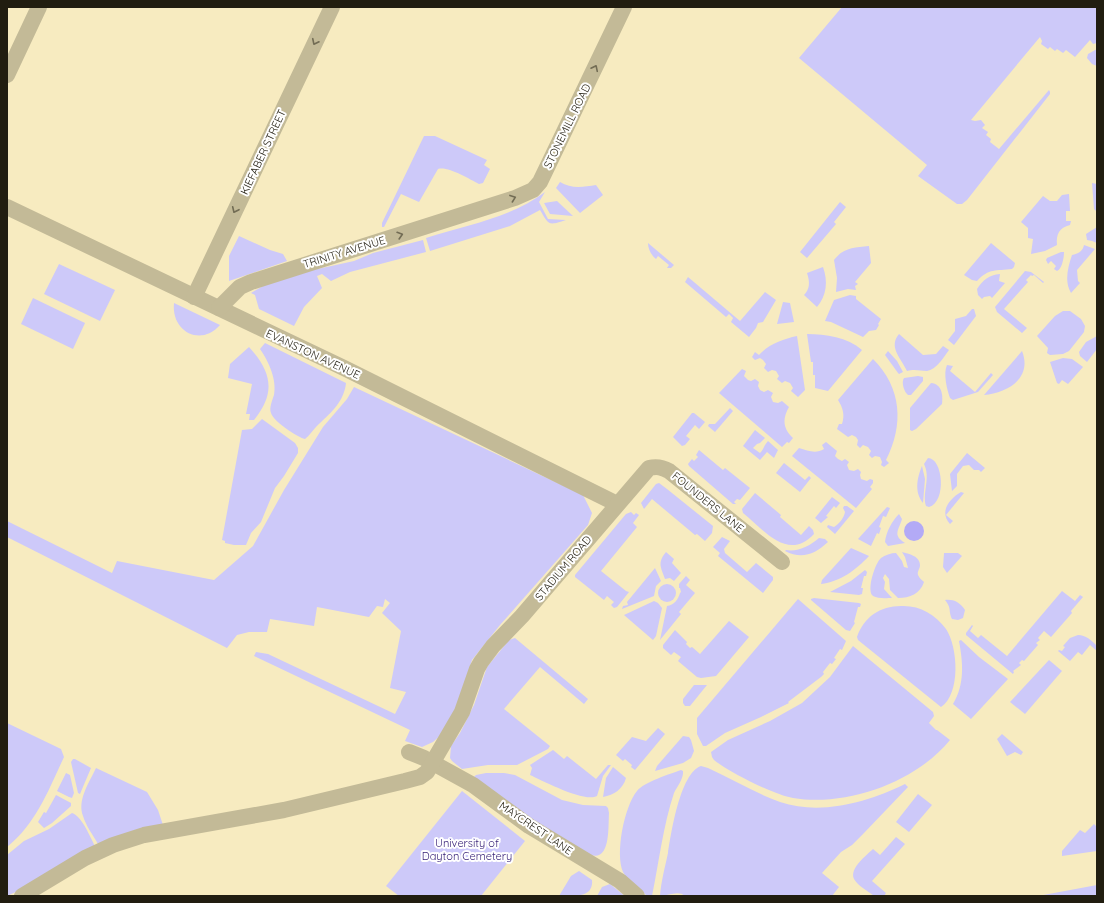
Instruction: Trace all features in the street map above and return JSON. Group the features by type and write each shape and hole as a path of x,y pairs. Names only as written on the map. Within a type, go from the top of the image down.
{"street":[{"path":"7,75 39,7"},
{"name":"KIEFABER STREET","path":"194,297 332,7"},
{"name":"STONEMILL ROAD","path":"476,211 524,195 537,186 624,7"},
{"name":"EVANSTON AVENUE","path":"7,207 344,368 617,504"},
{"name":"TRINITY AVENUE","path":"219,308 240,287 251,282 476,211"},
{"name":"FOUNDERS LANE","path":"617,504 649,468 656,466 664,468 782,562"},
{"name":"STADIUM ROAD","path":"22,896 85,858 113,845 144,835 284,810 420,777 428,772 462,712 477,669 493,646 522,616 617,504"},
{"name":"MAYCREST LANE","path":"409,752 433,763 473,785 534,829 614,878 637,896"}],"shaded area":[{"path":"7,7 1097,7 1097,896 7,896"},
{"path":"910,521 918,521 924,527 924,535 918,541 910,541 904,535 904,527"}],"green space":[{"path":"842,7 1097,7 1097,43 1093,44 1090,40 1075,57 1066,50 1063,53 1057,49 1055,51 1050,47 1048,49 1041,44 1042,41 1040,37 971,120 981,120 985,125 982,128 988,132 986,135 991,139 990,142 999,149 1049,90 1050,94 967,200 962,204 957,204 918,176 927,165 799,58"},
{"path":"1097,49 1097,66 1092,64 1087,58 1088,54"},
{"path":"424,136 435,136 487,160 484,165 490,169 483,183 479,184 453,171 438,169 419,202 401,194 384,227 382,227 382,223"},
{"path":"560,182 573,187 596,185 603,195 580,213 556,188"},
{"path":"1092,183 1097,184 1097,212 1094,209"},
{"path":"545,192 539,202 548,219 566,220 550,223 545,219 540,210 510,226 430,251 426,238 503,215 532,201"},
{"path":"1069,194 1070,211 1066,211 1066,221 1071,221 1070,225 1063,228 1059,232 1057,245 1045,251 1031,254 1033,239 1028,238 1028,228 1021,222 1043,196 1050,201 1057,201 1062,195"},
{"path":"557,201 573,216 550,214 544,203"},
{"path":"840,202 846,207 834,222 836,224 807,258 800,252"},
{"path":"1097,227 1097,243 1087,240 1086,234"},
{"path":"239,236 270,250 283,254 287,261 229,281 229,256"},
{"path":"423,240 426,252 350,272 331,281 322,274 317,276 322,288 304,307 294,326 259,309 255,295 251,293 263,286 313,270 354,261 373,253"},
{"path":"648,243 674,265 671,268 667,268 669,265 658,256 656,259 650,252"},
{"path":"991,243 1015,263 1014,267 1012,269 989,272 977,281 964,275"},
{"path":"1084,245 1095,249 1077,270 1078,281 1080,283 1071,293 1067,279 1069,264 1072,255 1080,252"},
{"path":"869,246 871,263 855,282 858,284 855,286 856,290 848,289 836,292 837,278 834,260 846,250"},
{"path":"1064,252 1063,260 1059,270 1057,271 1054,269 1056,266 1051,261 1048,264 1046,260 1047,258"},
{"path":"59,264 115,290 100,321 44,294"},
{"path":"823,267 826,277 826,288 823,298 817,307 804,295 809,285 807,273"},
{"path":"1025,271 1031,272 1044,282 1043,283 1034,275 1031,275 1026,280 1028,282 1004,309 1027,328 1022,333 997,312 995,307"},
{"path":"1000,274 999,281 1005,283 992,298 990,296 982,299 978,295 977,289 979,286 989,277"},
{"path":"688,277 740,321 765,292 776,300 763,322 758,323 749,337 731,322 733,318 729,314 726,317 685,282"},
{"path":"850,295 856,296 856,299 881,319 876,330 869,331 863,337 831,322 825,321 834,300"},
{"path":"33,298 85,323 73,349 21,324"},
{"path":"783,302 790,303 794,322 777,324"},
{"path":"174,303 220,325 212,332 204,335 189,333 182,329 177,322 174,313"},
{"path":"972,309 974,309 976,316 954,345 948,340 955,331 955,319 966,316"},
{"path":"1063,311 1070,311 1081,319 1085,326 1084,332 1069,351 1063,354 1050,355 1047,353 1048,348 1037,336 1055,316"},
{"path":"807,334 843,339 862,350 828,391 815,388 815,375 813,375 813,362 811,362"},
{"path":"899,334 923,355 936,354 943,346 949,350 940,363 930,370 907,371 895,348 896,339"},
{"path":"797,336 805,390 798,397 791,391 793,388 790,383 785,381 782,383 777,379 779,376 776,371 772,370 768,372 764,368 766,364 763,360 760,358 755,360 752,357 755,352 759,355 776,342"},
{"path":"1097,336 1097,349 1087,362 1080,356 1079,352 1086,342"},
{"path":"265,343 346,383 345,390 335,408 305,439 286,428 276,420 270,411 275,389 269,365 260,349"},
{"path":"249,347 263,365 268,383 266,401 254,420 249,420 250,414 246,414 252,384 228,378 230,364"},
{"path":"888,351 897,361 903,372 899,374 885,355"},
{"path":"1022,351 1024,369 1021,377 1009,388 984,395"},
{"path":"1063,358 1072,359 1083,367 1068,384 1062,380 1059,384 1057,383 1050,362"},
{"path":"873,359 883,370 890,382 895,394 897,407 896,434 886,460 889,463 884,467 881,465 882,462 880,457 875,456 872,458 869,455 871,451 868,447 863,445 860,448 857,445 858,440 856,437 852,435 848,437 837,429 839,424 842,424 843,418 842,409 838,400"},
{"path":"947,365 953,366 950,371 975,392 991,373 993,375 978,392 953,400 950,398 946,382 945,372"},
{"path":"742,369 746,371 744,376 748,380 751,381 755,379 759,382 758,386 760,390 764,392 768,390 773,393 771,397 773,402 778,403 782,401 789,407 785,416 785,427 793,438 789,443 787,442 782,447 719,393"},
{"path":"918,376 923,377 923,381 911,395 908,395 903,387 904,378"},
{"path":"931,383 938,385 940,388 942,394 942,404 912,431 910,430 910,408"},
{"path":"354,387 583,495 592,513 588,525 500,625 472,660 456,709 441,735 433,742 422,747 405,741 410,730 254,656 256,652 268,654 395,714 406,692 390,688 401,631 382,613 390,603 385,599 383,607 377,606 369,617 317,607 314,626 270,619 267,632 249,632 237,635 227,648 7,537 7,521 112,573 117,561 214,580 253,546 284,490 323,427 347,399"},
{"path":"730,408 733,411 715,432 708,426 709,424 715,424"},
{"path":"692,413 705,422 699,429 695,425 686,436 690,439 685,445 682,446 673,437"},
{"path":"262,419 295,443 298,448 298,453 275,488 261,522 251,533 246,545 225,543 225,541 222,540 242,430 252,429"},
{"path":"755,430 765,438 753,448 760,453 768,441 778,450 774,458 767,452 760,460 743,446"},
{"path":"826,442 837,451 835,456 838,459 842,461 845,459 849,462 847,465 849,470 854,471 858,469 861,472 861,479 867,481 870,479 873,480 870,487 872,489 856,508 792,456 799,448 812,452 821,451 824,449 822,445"},
{"path":"699,450 723,470 725,468 750,488 740,500 737,499 734,502 736,504 733,504 689,466 688,464 692,459 694,461 698,457 696,455"},
{"path":"967,453 985,468 981,472 979,470 974,470 969,465 963,466 957,474 957,486 952,491 950,474"},
{"path":"928,458 933,460 937,465 940,472 941,481 939,497 935,503 929,507 926,506 925,501 927,474 924,464"},
{"path":"784,463 805,480 809,476 811,478 800,492 776,473"},
{"path":"922,466 925,479 923,503 917,490"},
{"path":"659,483 713,526 712,533 705,541 697,534 695,535 652,499 644,509 641,503 656,484"},
{"path":"961,492 964,493 946,515 953,521 950,524 945,515 945,510 949,502"},
{"path":"755,493 781,515 780,517 801,535 809,526 813,530 814,534 804,542 795,545 786,544 768,534 743,513 742,509"},
{"path":"832,497 840,503 836,508 834,506 826,516 828,517 821,523 815,518"},
{"path":"844,506 847,506 854,511 835,534 827,527 828,525 834,527 841,521 845,512 843,508"},
{"path":"887,507 890,508 886,517 883,516 879,527 881,528 879,534 877,533 871,546 858,539"},
{"path":"631,512 634,515 636,513 639,515 633,523 637,527 601,571 629,592 617,607 614,608 611,605 614,602 607,596 604,600 575,577 575,575 626,514"},
{"path":"899,514 902,519 898,529 898,535 905,543 888,546 885,542 888,531"},
{"path":"722,537 730,541 724,549 725,553 747,572 756,563 773,577 773,580 763,593 718,556 720,553 713,547"},
{"path":"819,538 825,539 828,542 818,550 808,554 797,555 785,551 804,548"},
{"path":"851,548 869,556 848,574 835,581 821,584 822,580"},
{"path":"666,552 674,559 672,563 681,573 674,581 670,578 665,579 661,568 661,559"},
{"path":"902,552 916,557 920,562 918,575 924,582 920,590 907,597 898,598 890,590 889,579 885,574 883,578 885,582 884,589 892,598 880,598 873,596 870,589 876,565 881,558 886,555 896,553 902,561 904,567 908,568"},
{"path":"944,553 958,553 962,556 947,573 943,567"},
{"path":"655,568 661,581 656,586 654,596 622,609 623,606 628,605 627,602"},
{"path":"865,570 867,572 866,576 864,576 861,588 863,588 862,594 830,592 851,581"},
{"path":"686,576 690,580 686,585 695,593 679,612 681,614 660,640 667,606 672,605 677,600 681,592 679,584"},
{"path":"667,584 673,587 676,593 673,599 667,602 661,599 658,593 661,587"},
{"path":"1062,591 1075,601 1080,595 1083,597 1071,611 1072,613 1051,637 1044,631 1038,638 1040,640 1036,643 1038,645 1024,661 1022,660 1019,663 1021,665 1013,671 1013,674 966,635 972,625 973,626 970,631 978,638 981,635 1007,656"},
{"path":"814,598 861,604 860,607 858,607 855,623 850,631 846,630 811,600"},
{"path":"798,599 846,641 842,650 840,649 834,658 836,659 832,664 830,663 821,677 788,702 789,703 725,733 706,746 703,746 697,734 697,718"},
{"path":"945,600 951,600 961,605 965,610 963,618 958,620 952,619"},
{"path":"654,601 662,608 656,636 653,640 624,615"},
{"path":"908,606 920,609 932,615 942,624 950,637 955,658 955,681 952,692 947,701 941,707 858,640 857,637 868,618 874,614 886,608"},
{"path":"729,621 749,637 716,676 701,678 697,677 678,661 681,657 674,652 671,655 663,648 663,645 675,630 687,642 686,644 690,648 692,647 700,654"},
{"path":"1078,635 1084,636 1090,640 1097,646 1097,651 1090,645 1082,655 1078,652 1070,661 1058,651 1062,651 1065,647 1063,646 1070,638"},
{"path":"515,638 588,699 584,704 540,667 504,709 550,746 548,749 517,765 488,765 462,769 450,758 451,746 460,733 474,705 487,667 509,640"},
{"path":"961,640 979,657 1008,679 971,719 953,704 960,689 962,673 959,641"},
{"path":"853,646 933,712 934,716 929,723 950,740 936,755 919,768 900,779 879,788 857,795 836,799 814,800 793,798 764,788 741,777 714,760 711,752 728,740 770,721 802,703 830,677"},
{"path":"1049,660 1062,671 1025,714 1010,702"},
{"path":"694,685 707,685 690,706 685,706 683,699"},
{"path":"7,723 61,749 64,757 34,817 17,838 7,847"},
{"path":"658,728 665,734 635,770 625,759 623,761 616,755 632,737 646,741"},
{"path":"1002,734 1023,752 1021,755 1015,752 1007,756 997,739"},
{"path":"683,736 689,737 691,740 694,751 691,758 683,763 655,771 657,766"},
{"path":"553,750 564,759 567,756 596,779 608,765 611,765 603,776 597,796 583,797 530,775 532,768 530,765"},
{"path":"73,759 91,768 80,794 78,793 71,762"},
{"path":"701,766 780,802 812,808 844,805 891,791 905,784 908,787 852,845 841,852 822,873 839,887 832,896 685,896 676,893 660,896 674,819 682,792 687,780 694,771"},
{"path":"613,767 626,778 625,782 618,791 603,797 606,778"},
{"path":"96,768 147,792 158,810 163,825 98,844 86,823 82,810 85,792"},
{"path":"681,770 683,771 682,777 674,793 667,818 652,896 647,896 625,876 623,872 620,843 625,819 632,798 640,788 645,784"},
{"path":"66,773 70,775 74,793 72,798 57,791"},
{"path":"486,773 504,773 515,775 562,800 583,805 606,806 609,813 608,836 604,850 600,854 594,856 586,853 526,815 474,777 476,775"},
{"name":"University of Dayton Cemetery","path":"462,791 525,841 481,896 399,896 386,886"},
{"path":"918,794 932,805 909,832 896,822"},
{"path":"56,795 71,803 71,806 44,828 38,822 44,812 46,813"},
{"path":"72,813 82,822 95,846 20,890 7,896 7,855 24,841 49,829"},
{"path":"1094,824 1097,827 1097,851 1062,856 1062,851 1080,830 1085,833"},
{"path":"896,837 905,844 872,881 886,893 884,896 874,896 856,882 853,875 854,871 859,862 873,849 880,855"},
{"path":"579,871 592,880 592,886 589,891 575,896 559,896 571,876"},
{"path":"610,884 625,896 597,896 602,887"},
{"path":"1097,885 1097,896 1038,896"}]}
